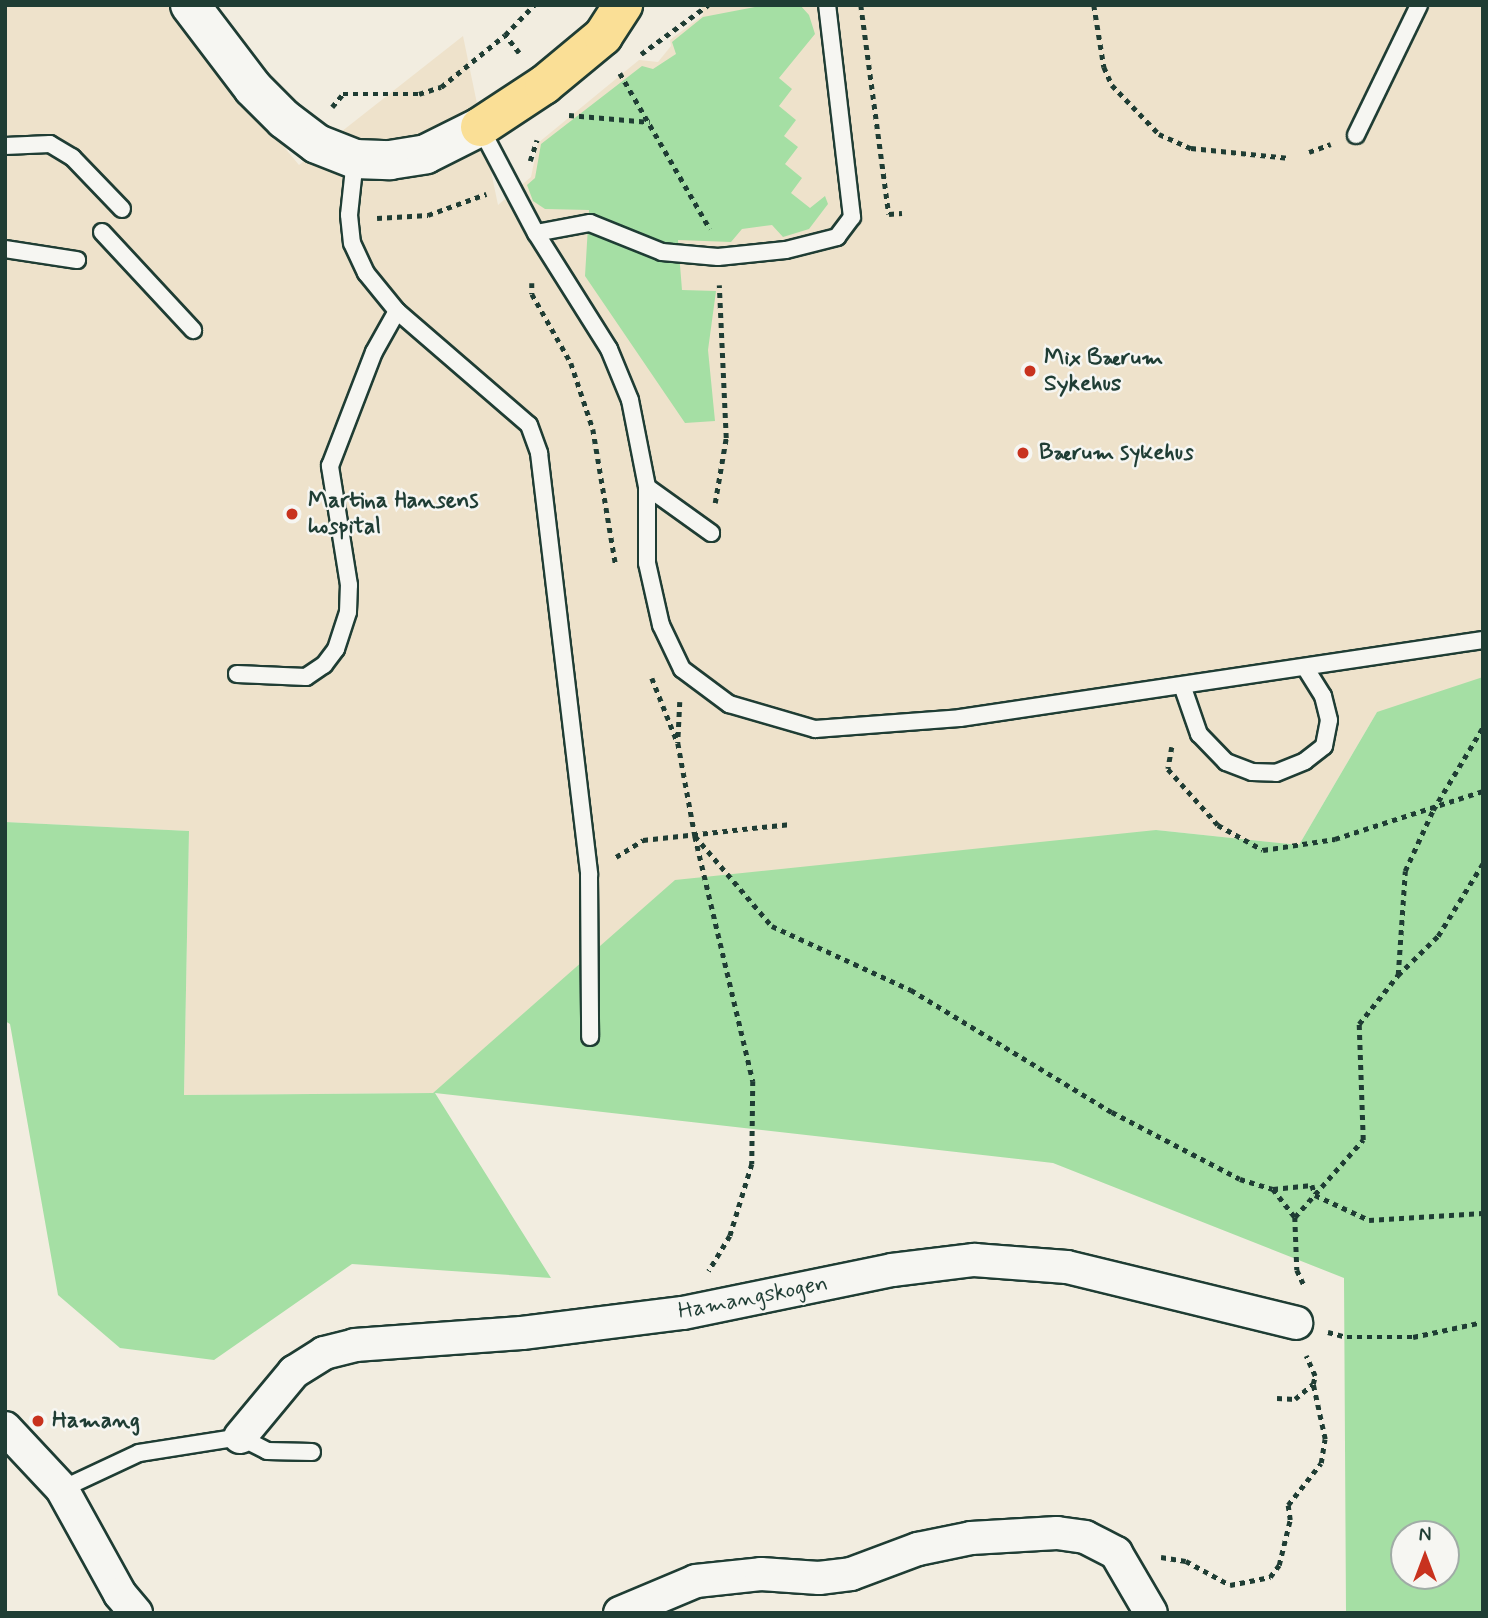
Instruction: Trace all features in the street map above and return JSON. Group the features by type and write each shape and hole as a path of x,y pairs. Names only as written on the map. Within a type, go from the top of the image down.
{"main road":[{"path":"480,127 544,85 603,36 624,5"}],"street":[{"path":"190,5 253,88 284,119 317,144 355,159 390,160 426,154 480,127"},
{"name":"Hamangskogen","path":"240,1437 294,1372 324,1353 355,1345 522,1334 683,1313 892,1270 974,1260 1067,1267 1293,1312"},
{"path":"5,1428 62,1489 120,1594 136,1613"},
{"path":"620,1613 696,1581 761,1574 819,1578 851,1574 918,1549 971,1538 1057,1533 1085,1537 1120,1558 1152,1613"}],"lane":[{"path":"536,233 590,223 662,251 718,257 786,250 837,237 852,217 827,5"},
{"path":"1356,135 1419,5"},
{"path":"480,127 536,233 609,349 630,400 647,487 647,564 661,625 682,669 729,704 815,729 960,718 1183,688 1483,640"},
{"path":"5,146 50,144 72,157 122,209"},
{"path":"355,159 349,215 352,243 366,273 397,311 529,425 536,443 558,589 589,875 590,1037"},
{"path":"102,232 193,330"},
{"path":"5,249 77,260"},
{"path":"237,674 306,677 334,655 348,612 349,585 330,466 374,352 397,311"},
{"path":"647,487 711,533"},
{"path":"1183,688 1199,734 1226,762 1252,772 1276,773 1305,761 1324,746 1329,720 1323,696 1305,667"},
{"path":"62,1489 139,1453 240,1437 267,1451 312,1451"}],"path":[{"path":"861,5 888,214 902,213"},
{"path":"1094,5 1104,67 1112,85 1159,134 1191,148 1289,158"},
{"path":"317,144 324,116 343,94 419,94 441,86 505,35"},
{"path":"620,72 710,226 718,257 726,438 711,533"},
{"path":"565,115 650,122"},
{"path":"349,215 402,219 428,215 468,205 509,182"},
{"path":"536,233 532,294 571,363 593,429 617,569"},
{"path":"678,743 682,669"},
{"path":"651,675 678,743 695,836 753,1081 752,1164 730,1236"},
{"path":"1183,688 1168,769 1219,825 1263,850 1335,839 1483,792"},
{"path":"1398,975 1405,871 1433,810 1483,727"},
{"path":"589,875 643,840 792,824"},
{"path":"695,836 772,926 911,990 1112,1112 1240,1178 1273,1189 1312,1185 1315,1195 1369,1220 1483,1213"},
{"path":"1295,1217 1363,1140 1359,1024 1398,975 1438,936 1483,863"},
{"path":"1120,1558 1135,1552 1186,1561 1230,1585 1270,1577 1279,1565 1290,1520 1288,1505 1321,1463 1325,1439 1310,1362 1278,1329 1293,1312 1297,1270 1295,1217 1273,1189"},
{"path":"1293,1312 1347,1337 1413,1337 1483,1322"},
{"path":"1331,1322 1347,1337"},
{"path":"1277,1398 1295,1399 1314,1384"}],"shaded area":[{"path":"5,5 177,5 227,78 299,165 463,36 498,205 531,177 538,143 639,60 658,62 671,46 670,40 703,15 701,5 1483,5 1483,700 1377,712 1299,845 1156,830 601,1071 434,1093 184,1095 189,831 5,822"}],"green space":[{"path":"765,5 800,5 809,15 815,34 779,78 792,89 779,106 796,120 784,136 798,147 785,164 802,178 791,193 810,208 825,196 828,204 809,229 783,237 772,225 742,229 731,242 678,240 682,290 716,291 708,350 715,421 685,423 585,276 589,210 545,209 533,201 527,185 535,178 541,144 642,66 653,69 676,54 672,42 703,17"},
{"path":"1483,677 1483,1613 1346,1613 1344,1278 1053,1163 435,1093 551,1278 352,1264 214,1360 120,1348 58,1295 10,1024 5,1021 5,822 189,831 184,1095 433,1093 675,880 1156,830 1299,845 1377,712"}],"place":[{"name":"Mix Bærum Sykehus","path":"1030,371"},
{"name":"Bærum sykehus","path":"1023,453"},
{"name":"Martina Hansens hospital","path":"292,514"},
{"name":"Hamang","path":"38,1421"}]}
